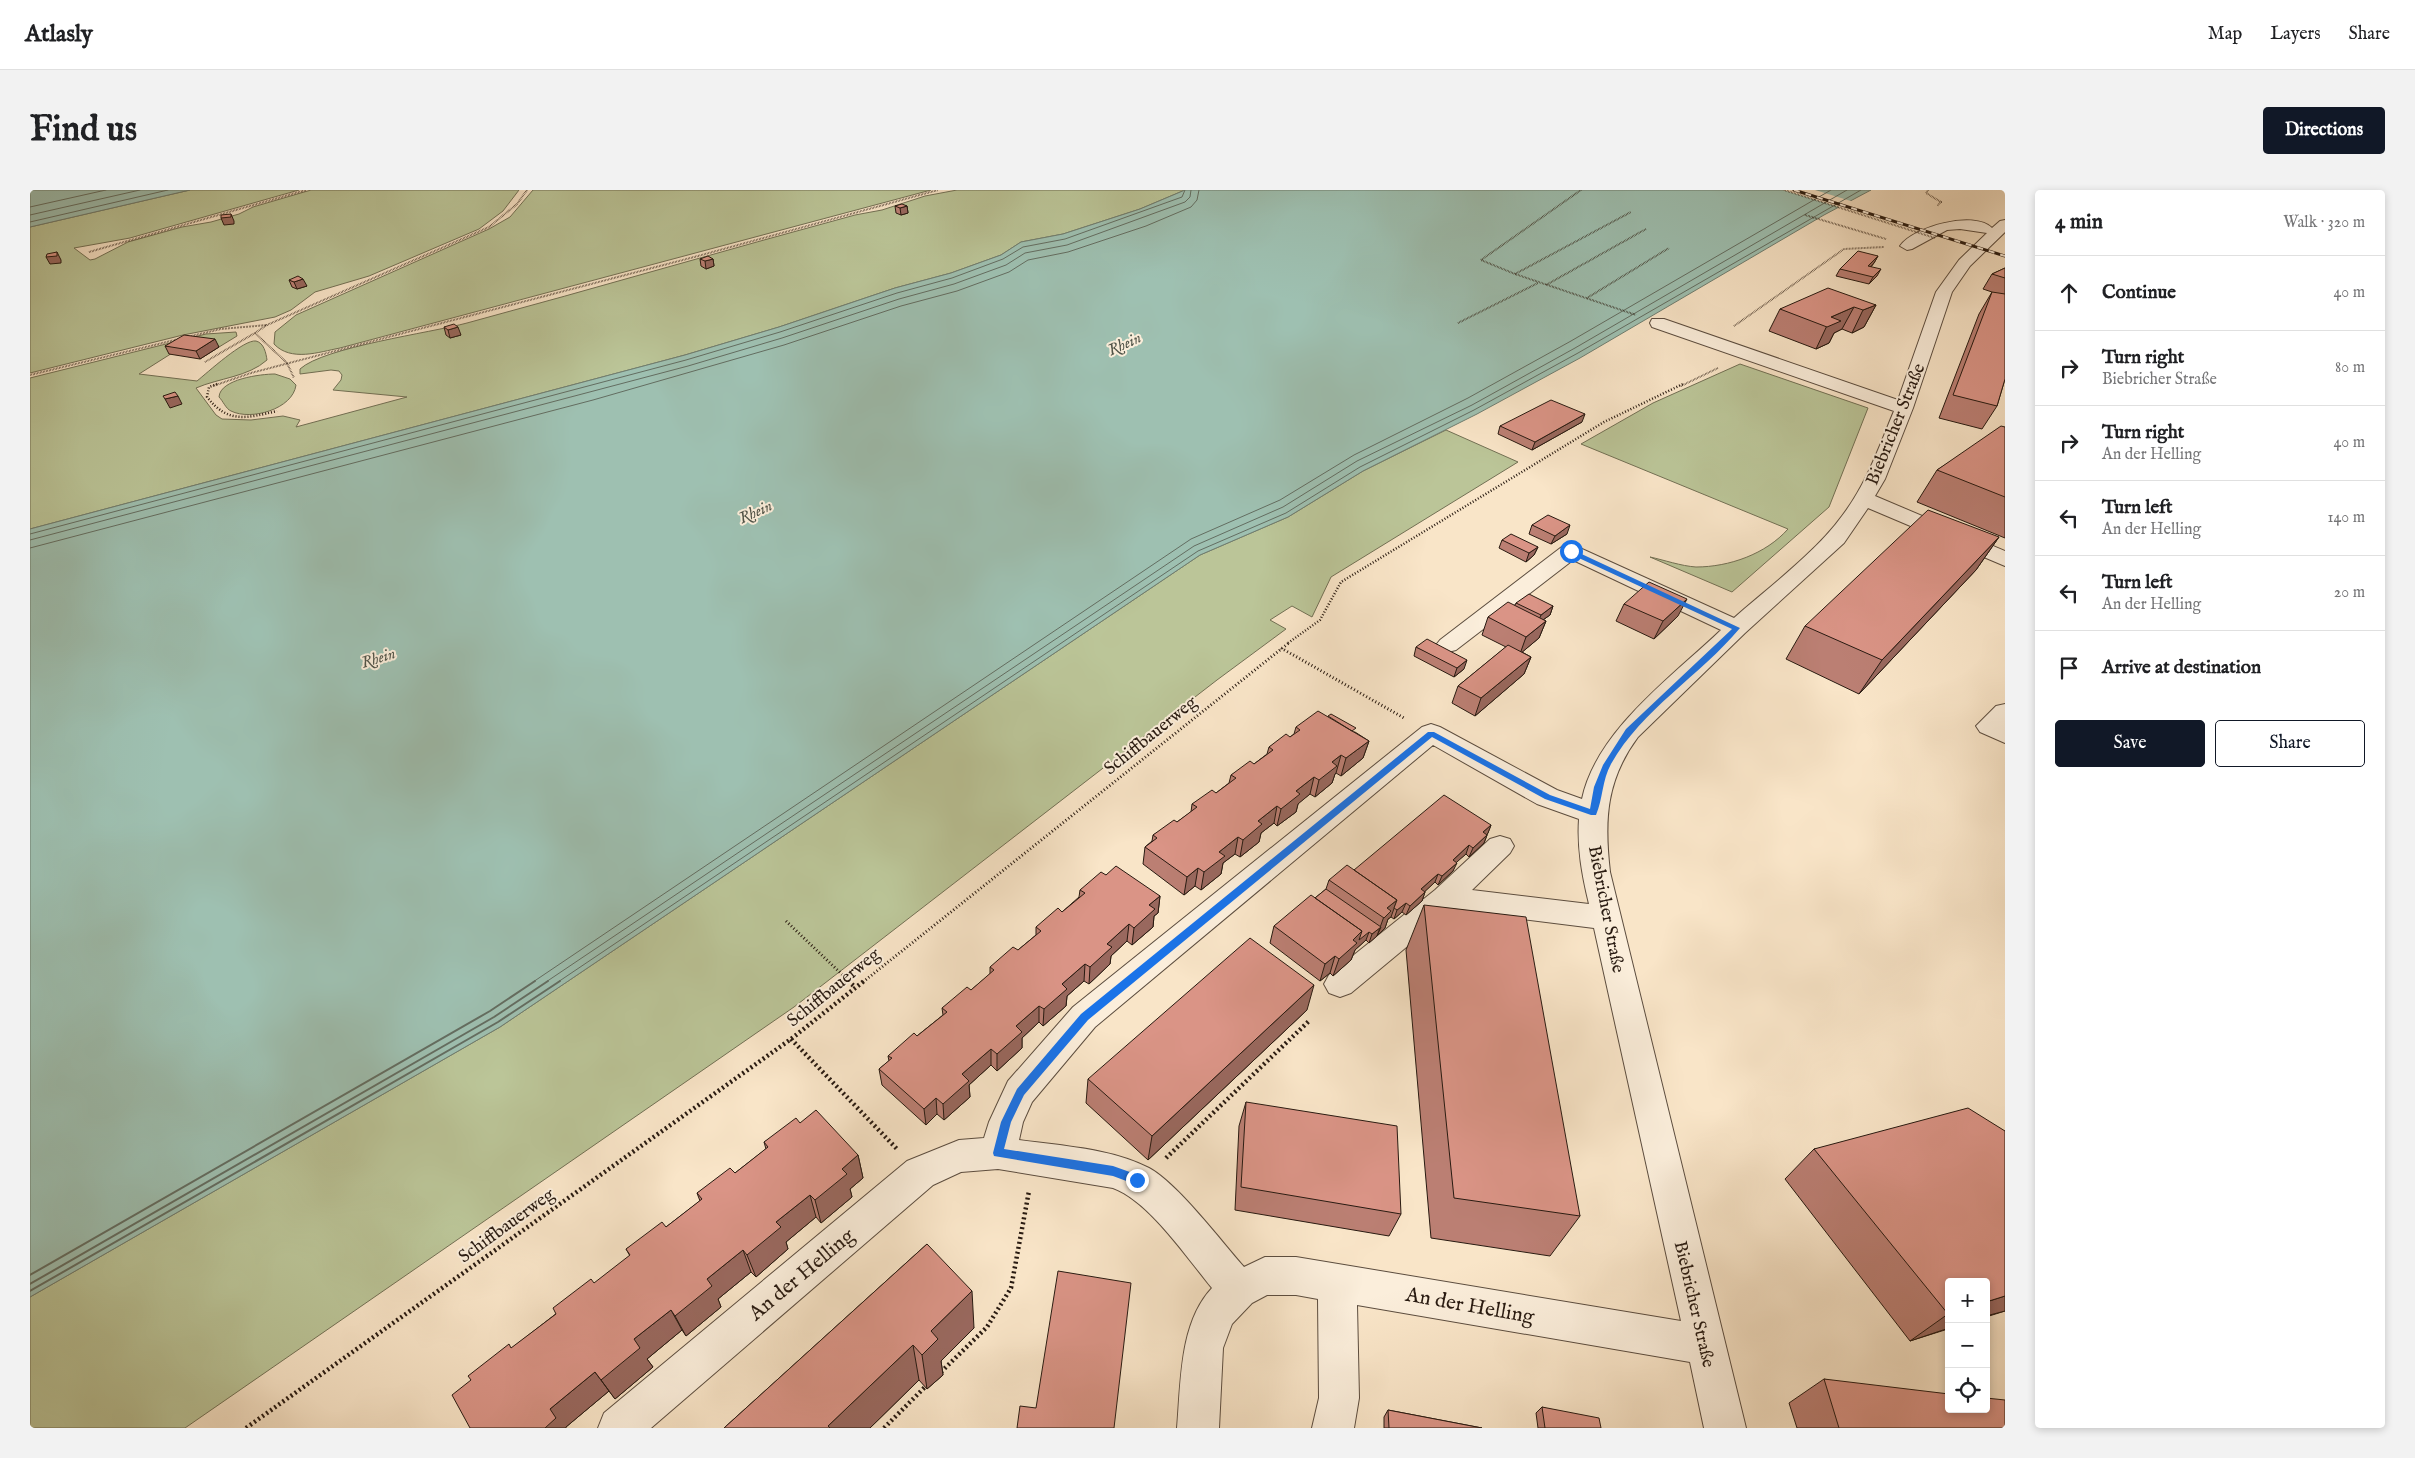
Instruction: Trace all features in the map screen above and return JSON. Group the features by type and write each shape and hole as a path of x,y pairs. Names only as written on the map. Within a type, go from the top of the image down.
{"street":[{"name":"Biebricher Straße","path":"1724,1428 1596,872 1592,839 1598,787 1607,765 1629,731 1736,628 1836,538 1876,479 1904,408 1944,292 1964,263 2005,224"},
{"path":"1907,246 1944,225 1966,225 1985,229"},
{"path":"1658,323 1904,408"},
{"path":"1864,499 2005,560"},
{"path":"1448,645 1571,551 1736,628"},
{"path":"2005,712 1989,726 2005,734"},
{"path":"998,1153 1006,1122 1020,1092 1084,1017 1431,734 1547,797 1594,813"},
{"path":"1340,984 1445,898 1500,846"},
{"path":"1445,898 1607,918"},
{"name":"An der Helling","path":"620,1428 920,1173 959,1156 998,1153 1113,1171 1137,1180 1160,1199 1238,1289"},
{"name":"An der Helling","path":"1198,1428 1204,1348 1217,1311 1238,1289 1265,1276 1296,1276 1704,1345"},
{"path":"1334,1428 1339,1398 1337,1283"}],"path":[{"path":"89,252 306,190"},
{"path":"205,362 267,325 489,227 517,204 527,190"},
{"path":"277,411 254,416 224,416 214,408 207,397 209,387 287,363 698,256 938,190"},
{"path":"1581,190 1481,260 1539,283 1658,323"},
{"path":"1784,190 1935,238"},
{"path":"1515,274 1631,212"},
{"path":"1805,216 1907,246"},
{"path":"1546,285 1646,229"},
{"path":"1730,347 1730,329 1844,249 1907,246"},
{"path":"1586,299 1669,248"},
{"path":"1458,323 1539,283"},
{"path":"30,375 222,329 267,325"},
{"path":"255,333 287,363 294,378"},
{"name":"Schiffbauerweg","path":"246,1428 791,1038 1281,648 1320,620 1341,582 1604,422 1730,362 1733,358 1730,347"},
{"path":"1281,648 1431,734"},
{"path":"786,921 855,987"},
{"path":"1140,1183 1309,1021"},
{"path":"791,1038 920,1173"},
{"path":"939,1374 987,1327 1011,1288 1035,1158"},
{"path":"884,1428 932,1381"}],"shaded area":[{"path":"190,190 299,190 130,238 74,248 90,260 95,259 128,242 182,227 211,222 311,190 519,190 503,211 479,229 369,276 315,292 291,310 275,317 183,335 30,373 30,227"},
{"path":"533,190 931,190 340,348 297,354 281,350 274,344 275,332 296,315 489,229 510,217"},
{"path":"957,190 1185,190 1140,209 1063,234 1021,242 1001,255 951,273 895,288 779,327 685,355 30,529 30,378 206,334 236,332 237,336 219,347 188,343 139,374 197,381 243,345 250,342 259,342 263,346 267,360 259,366 242,374 196,388 216,415 222,419 251,420 283,416 300,420 296,427 407,397 333,390 341,380 342,375 339,371 331,370 300,374 300,369 313,361 331,354 354,347 467,323 855,215 882,210 925,196"},
{"path":"1740,364 1868,408 1829,507 1732,592 1650,557 1696,567 1721,565 1758,552 1779,538 1788,529 1581,444 1653,403"},
{"path":"275,374 290,379 296,385 287,401 270,411 249,415 239,414 229,410 219,397 221,391 233,382 260,375"},
{"path":"1446,430 1518,462 1331,577 1312,617 1292,606 1270,620 1286,629 1217,680 794,1007 185,1428 30,1428 30,1297 500,1027 1200,555 1288,517 1363,471"}],"water":[{"path":"30,190 190,190 30,227"},
{"name":"Rhein","path":"1185,190 1871,190 1824,215 1580,358 1477,414 1363,471 1288,517 1200,555 500,1027 30,1297 30,529 685,355 779,327 895,288 951,273 1001,255 1021,242 1063,234 1140,209"}],"pier":[{"path":"1783,190 1815,190 1854,202 1842,208"}],"building":[{"path":"902,204 907,206 900,208 895,206"},
{"path":"231,214 231,217 221,218 221,215"},
{"path":"1858,251 1878,256 1868,266 1881,269 1873,277 1840,269"},
{"path":"57,252 57,256 46,257 47,254"},
{"path":"708,256 713,259 705,261 700,259"},
{"path":"2005,268 2005,278 1992,274"},
{"path":"298,276 303,279 294,282 289,280"},
{"path":"1828,288 1876,305 1863,310 1854,307 1831,317 1841,321 1827,327 1780,309"},
{"path":"1992,292 2005,294 2005,379 1997,406 1953,395"},
{"path":"454,324 458,327 448,330 444,327"},
{"path":"184,335 215,339 196,351 165,346"},
{"path":"175,392 178,396 165,399 163,396"},
{"path":"1551,400 1585,414 1535,442 1500,426"},
{"path":"2001,426 2005,427 2005,497 1937,470"},
{"path":"1928,510 1999,537 1882,660 1805,626"},
{"path":"1548,515 1570,525 1555,536 1532,525"},
{"path":"1511,534 1538,547 1529,553 1502,540"},
{"path":"1649,582 1687,599 1663,621 1624,604"},
{"path":"1529,594 1553,606 1541,615 1516,603"},
{"path":"1508,602 1546,621 1526,637 1488,617"},
{"path":"1427,639 1467,660 1457,668 1416,647"},
{"path":"1508,645 1531,657 1481,698 1458,686"},
{"path":"1318,711 1369,741 1346,758 1341,755 1332,762 1337,766 1319,780 1314,777 1296,791 1300,794 1281,809 1277,806 1258,821 1262,824 1243,840 1238,837 1219,852 1225,856 1204,872 1198,868 1187,877 1145,847 1157,838 1153,835 1174,820 1177,822 1197,807 1192,804 1212,790 1216,793 1236,778 1231,775 1250,761 1254,764 1273,750 1269,747 1286,734 1290,737 1300,730 1296,727"},
{"path":"1331,714 1356,728 1352,731 1328,716"},
{"path":"1444,795 1491,825 1483,832 1487,835 1473,848 1469,845 1453,860 1457,863 1442,876 1438,874 1421,889 1425,892 1410,906 1406,903 1397,910 1394,908 1397,900 1354,870"},
{"path":"1347,865 1397,900 1387,908 1391,911 1384,918 1329,880"},
{"path":"1116,866 1160,896 1149,905 1155,909 1134,928 1129,924 1107,944 1112,947 1090,967 1085,964 1062,984 1067,989 1044,1009 1039,1006 1016,1026 1022,1032 997,1054 991,1049 962,1074 969,1081 943,1104 936,1098 924,1109 879,1069 892,1058 888,1056 914,1033 917,1036 947,1012 942,1008 967,987 971,990 994,970 990,967 1013,947 1018,950 1041,931 1036,927 1058,908 1062,912 1085,893 1080,890 1101,872 1106,875"},
{"path":"1326,889 1381,927 1372,934 1369,932 1359,940 1362,931 1315,898"},
{"path":"1311,895 1362,931 1353,940 1357,943 1339,959 1335,956 1325,964 1274,926"},
{"path":"1424,905 1526,917 1580,1216 1454,1198"},
{"path":"1250,938 1314,985 1152,1136 1088,1079"},
{"path":"1246,1102 1397,1126 1401,1214 1241,1187"},
{"path":"1968,1108 2005,1131 2005,1296 1990,1301 1990,1278 1945,1278 1945,1310 1814,1149"},
{"path":"816,1110 858,1155 842,1169 847,1174 815,1200 810,1195 776,1222 781,1227 747,1255 743,1250 707,1279 712,1286 675,1316 671,1310 634,1339 640,1348 601,1380 595,1372 550,1409 556,1418 545,1428 470,1428 452,1395 471,1380 468,1376 509,1344 511,1348 556,1314 553,1308 591,1279 594,1283 630,1255 626,1249 662,1222 666,1227 702,1199 697,1193 730,1168 735,1173 768,1147 764,1142 796,1118 800,1123"},
{"path":"927,1244 972,1291 931,1331 938,1339 922,1355 913,1345 828,1426 830,1428 724,1428"},
{"path":"1058,1271 1131,1283 1114,1428 1017,1428 1020,1406 1036,1408"},
{"path":"1824,1379 1945,1394 1945,1413 1990,1413 1990,1398 2005,1400 2005,1428 1839,1428"},
{"path":"1542,1407 1599,1418 1601,1428 1545,1428"},
{"path":"1388,1410 1482,1428 1389,1428"}],"railway":[{"path":"1794,190 2005,256"}],"route":[{"path":"1137,1180 1113,1171 998,1153 1006,1122 1020,1092 1084,1017 1431,734 1547,797 1594,813 1598,787 1607,765 1616,748 1629,731 1736,628 1571,551"}]}
